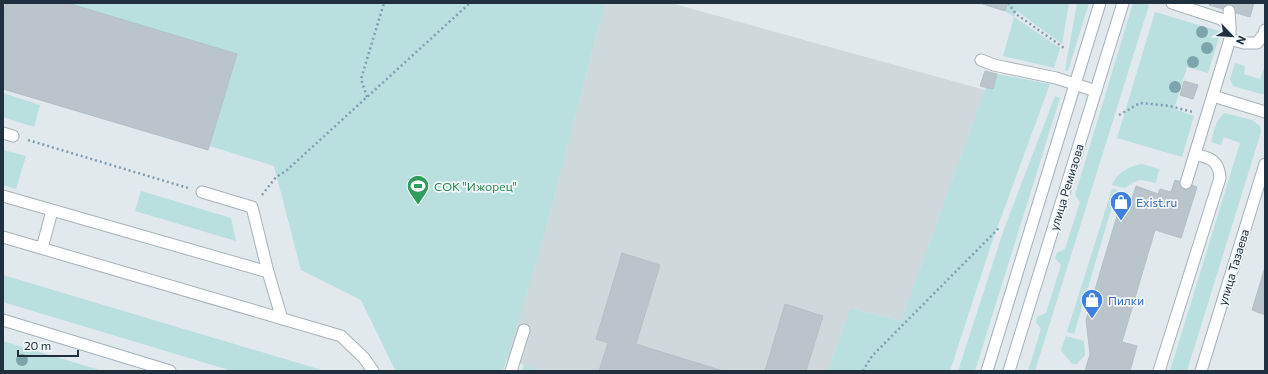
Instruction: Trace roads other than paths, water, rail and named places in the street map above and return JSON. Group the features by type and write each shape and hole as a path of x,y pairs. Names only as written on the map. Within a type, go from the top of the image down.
{"main road":[{"name":"улица Ремизова","path":"987,371 1100,3"},
{"name":"улица Ремизова","path":"1009,371 1123,3"},
{"path":"1172,3 1221,19 1230,27"},
{"path":"1186,183 1230,39 1229,11"},
{"path":"1230,39 1244,43 1257,43 1264,34 1265,30"},
{"path":"981,60 994,65 1075,84 1096,91"},
{"path":"1213,96 1265,112"},
{"path":"1159,371 1220,178 1220,170 1216,163 1208,158 1195,154"},
{"name":"улица Тазаева","path":"1201,371 1265,164"},
{"path":"202,192 252,207 268,272 282,319"},
{"path":"3,196 268,272"},
{"path":"42,248 52,210"},
{"path":"3,237 341,336 364,358 373,371"},
{"path":"3,320 170,371"},
{"path":"511,371 524,330"}],"place":[{"name":"СОК \"Ижорец\"","path":"418,206"},
{"name":"Exist.ru","path":"1121,222"},
{"name":"Пилки","path":"1092,320"}]}
